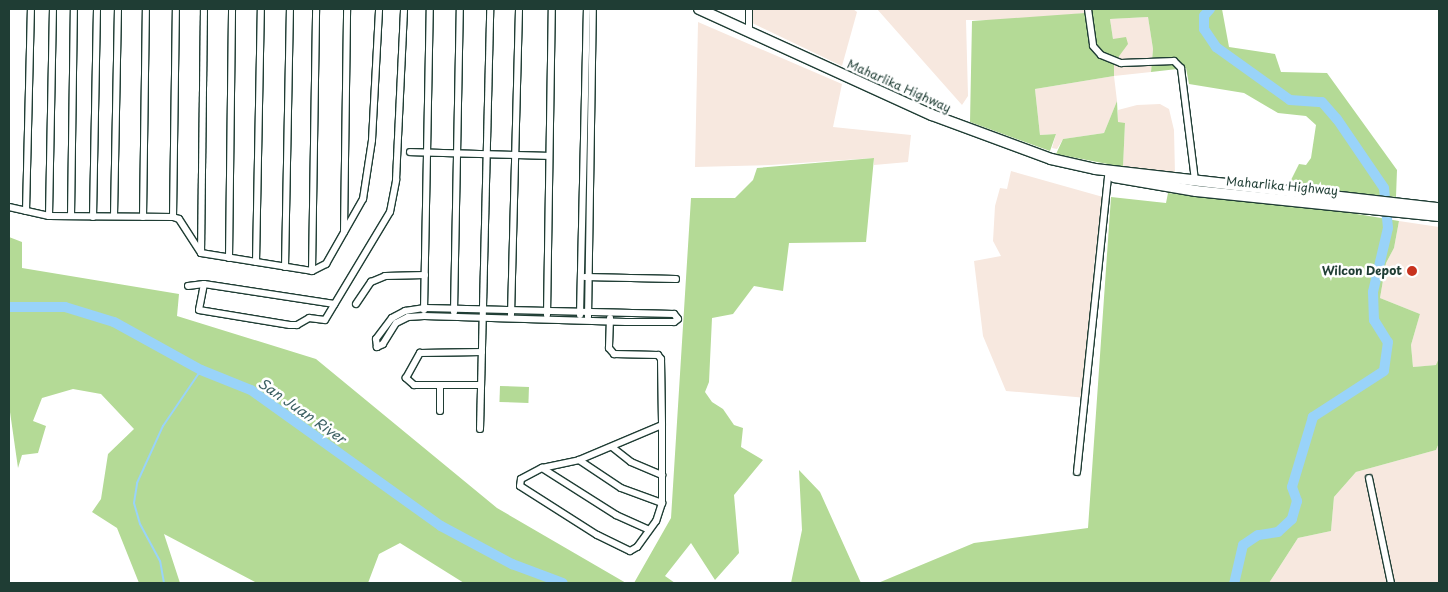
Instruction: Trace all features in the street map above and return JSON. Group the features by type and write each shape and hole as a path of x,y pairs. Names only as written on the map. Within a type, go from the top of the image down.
{"highway":[{"name":"Maharlika Highway","path":"699,9 972,132 1041,156 1196,191 1439,208"},
{"name":"Maharlika Highway","path":"1108,172 1359,202"},
{"name":"Maharlika Highway","path":"1405,206 1439,216"}],"street":[{"path":"26,211 31,9"},
{"path":"49,216 53,9"},
{"path":"71,216 74,9"},
{"path":"93,217 97,9"},
{"path":"114,216 118,9"},
{"path":"143,217 146,9"},
{"path":"174,217 176,9"},
{"path":"201,254 204,9"},
{"path":"229,258 232,9"},
{"path":"256,262 261,9"},
{"path":"285,267 290,9"},
{"path":"312,270 316,9"},
{"path":"344,233 347,9"},
{"path":"9,207 49,216 174,217 179,219 201,254 312,270 326,264 363,199 372,140 379,9"},
{"path":"204,284 199,310 290,325 297,325 309,318 325,320 390,212 396,180 404,9"},
{"path":"424,316 430,9"},
{"path":"454,317 460,9"},
{"path":"480,430 490,9"},
{"path":"511,318 519,9"},
{"path":"547,315 552,9"},
{"path":"587,9 585,277 588,321"},
{"path":"580,320 585,277 593,9"},
{"path":"748,31 750,9"},
{"path":"1088,9 1093,46 1101,55 1121,63 1174,61 1181,68 1195,181"},
{"path":"410,152 549,156"},
{"path":"1077,472 1108,172"},
{"path":"356,304 371,282 385,276 425,275"},
{"path":"585,277 676,279"},
{"path":"188,286 204,284 334,304"},
{"path":"454,309 424,308 405,311 392,318 376,339 376,344 380,347 396,324 408,317 511,318 547,315 588,313 610,318 674,322 678,319 674,314 610,318 588,321 580,320 547,315 511,310 454,309"},
{"path":"610,318 609,348 614,354 658,355 661,359 662,425 662,503 656,521 637,547 630,551 597,535 520,486 521,479 542,468 579,460 662,425"},
{"path":"481,385 440,386 409,383 406,373 417,355 426,352 482,352"},
{"path":"440,386 440,411"},
{"path":"612,447 632,462 662,475"},
{"path":"579,460 621,488 662,503"},
{"path":"542,468 616,515 649,530"},
{"path":"1369,478 1390,583"}],"shaded area":[{"path":"751,9 853,9 857,12 842,66 752,23"},
{"path":"877,9 1085,9 1085,13 1018,20 966,20 968,96 962,105"},
{"path":"1148,17 1153,49 1151,72 1114,76 1114,63 1122,48 1113,39 1110,19"},
{"path":"698,22 842,84 833,127 911,135 908,162 874,165 874,158 771,165 695,167"},
{"path":"1114,76 1117,101 1104,133 1063,139 1057,149 1052,148 1056,134 1040,135 1035,89"},
{"path":"1160,104 1169,109 1174,130 1175,174 1123,167 1125,123 1118,123 1118,110 1137,105"},
{"path":"1011,171 1103,197 1094,266 1087,398 1006,391 983,336 974,261 1001,256 993,241 995,206 1000,188 1007,189"},
{"name":"Wilcon Depot","path":"1399,221 1439,227 1439,358 1437,365 1413,367 1411,345 1420,314 1380,298 1386,263 1394,248"},
{"path":"1439,443 1439,583 1269,583 1298,538 1331,531 1334,497 1356,472 1436,450"}],"green space":[{"path":"1089,9 1222,9 1229,47 1275,54 1281,72 1327,73 1397,170 1396,197 1288,186 1299,164 1306,165 1311,158 1316,125 1306,116 1278,113 1244,93 1189,84 1186,68 1151,72 1153,49 1148,17 1110,19 1113,39 1126,37 1128,44 1114,63 1114,76 1035,89 1040,135 1056,134 1050,151 970,122 972,21 1090,13"},
{"path":"1117,101 1118,122 1125,123 1123,167 1056,154 1063,139 1104,133"},
{"path":"874,158 866,242 789,243 783,291 754,286 733,314 712,318 709,382 705,392 712,402 723,409 734,425 743,428 741,447 763,460 734,495 739,553 715,580 691,543 665,576 675,583 634,583 671,518 691,198 735,198 753,180 757,168"},
{"path":"1168,193 1339,211 1399,221 1394,248 1386,263 1380,298 1420,314 1411,345 1413,367 1436,365 1439,358 1439,443 1436,450 1356,472 1334,497 1331,531 1298,538 1269,583 878,583 974,543 1088,528 1111,197 1166,203"},
{"path":"9,237 22,242 22,268 179,294 177,316 316,359 497,508 626,583 464,583 400,543 379,554 368,583 257,583 164,534 180,583 139,583 117,528 92,512 101,499 108,454 134,429 101,394 73,389 42,398 33,421 46,426 38,453 22,455 18,468 9,405"},
{"path":"500,386 529,387 528,403 499,402"},
{"path":"799,470 820,492 861,583 791,583 802,530"}],"waterway":[{"path":"1210,9 1204,16 1204,29 1216,47 1290,100 1322,102 1337,119 1384,188 1388,228 1373,292 1374,320 1388,342 1384,371 1313,417 1292,487 1297,501 1292,519 1278,532 1258,535 1243,545 1234,583"},
{"name":"San Juan River","path":"9,307 65,307 114,322 201,370 251,390 441,526 512,564 563,583"},
{"path":"164,583 160,561 140,524 134,503 137,483 163,426 201,370"}],"place":[{"name":"Wilcon Depot","path":"1412,271"}]}
